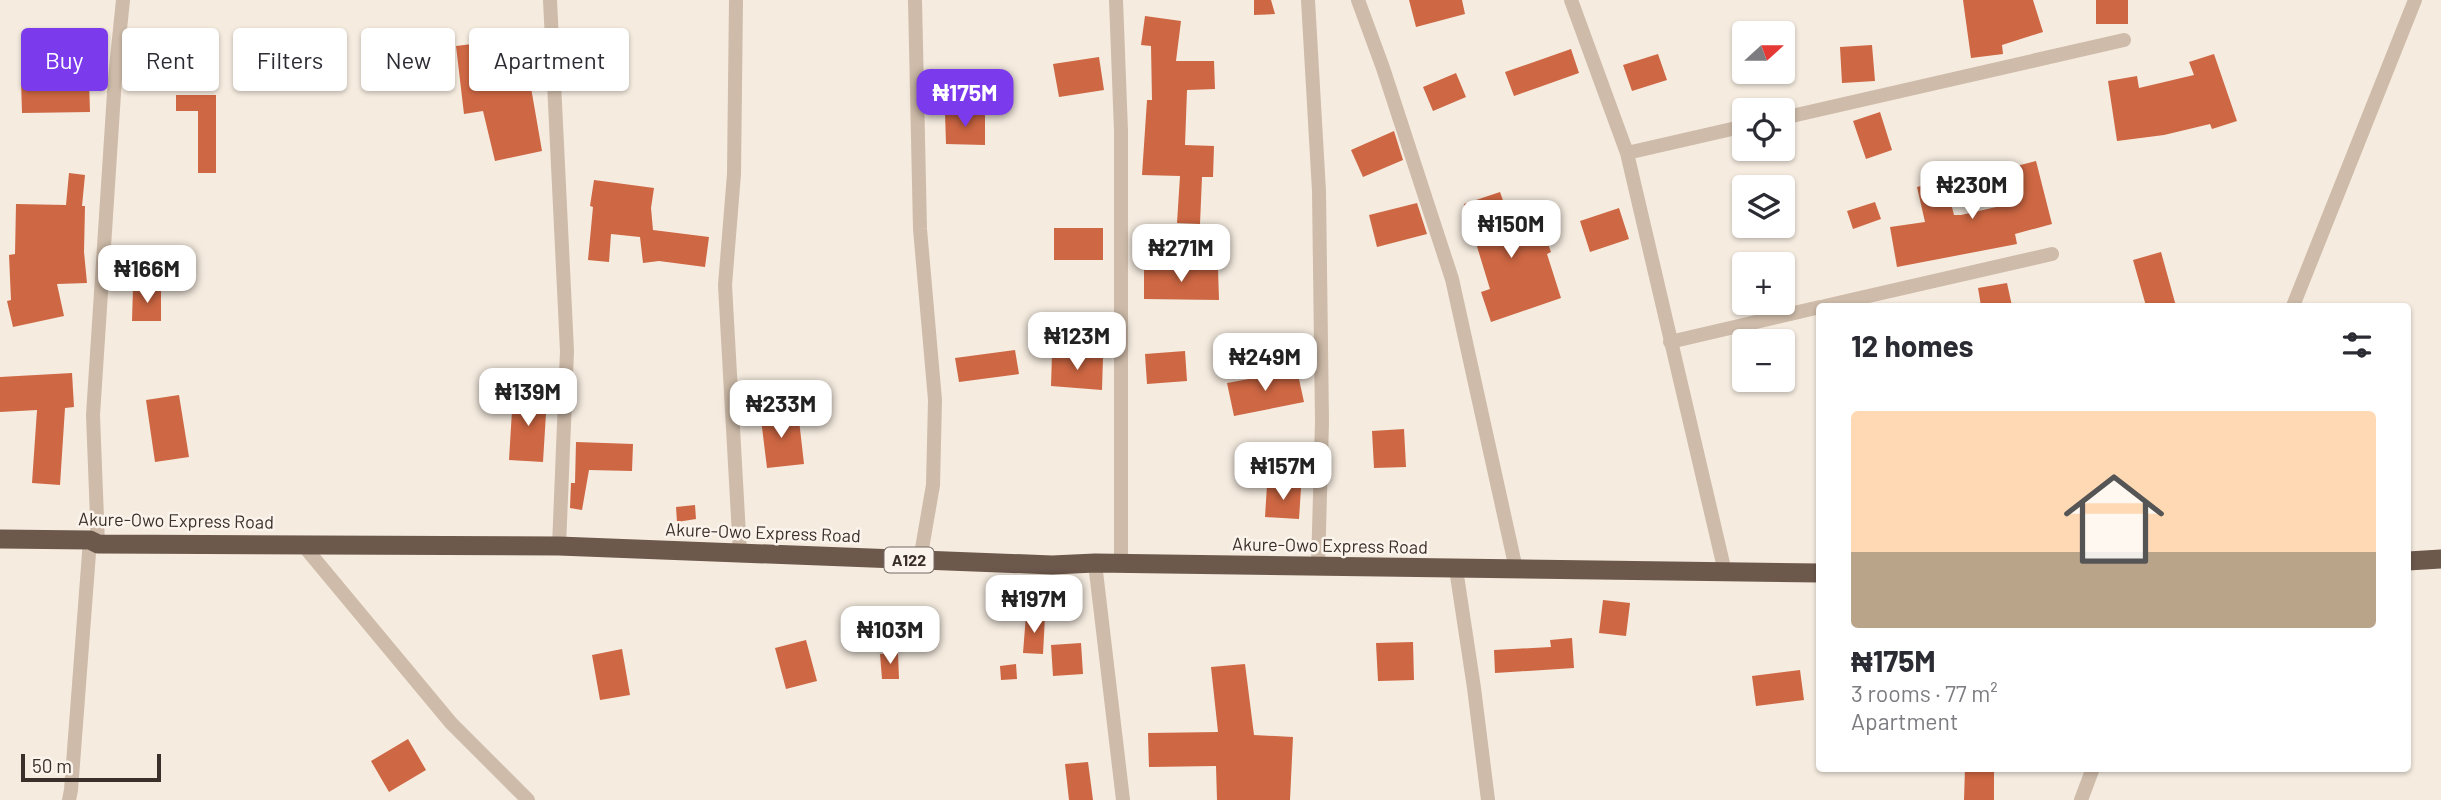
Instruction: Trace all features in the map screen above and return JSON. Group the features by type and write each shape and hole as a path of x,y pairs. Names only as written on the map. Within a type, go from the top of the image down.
{"highway":[{"name":"Akure-Owo Express Road","path":"0,539 303,545 559,546 1052,565 1816,573"},
{"path":"2411,561 2441,559"}],"street":[{"path":"68,800 94,542 93,415 115,78 123,0"},
{"path":"550,0 567,351 559,546"},
{"path":"736,0 734,174 725,285 740,553"},
{"path":"915,0 920,229 935,400 933,485 920,560"},
{"path":"1116,0 1121,131 1121,564"},
{"path":"1308,0 1319,191 1322,422 1318,567"},
{"path":"1358,0 1452,279 1516,569"},
{"path":"1571,0 1626,153 1725,572"},
{"path":"2294,303 2414,0"},
{"path":"1795,115 2124,40"},
{"path":"1626,153 1732,129"},
{"path":"1838,303 2052,254"},
{"path":"1670,342 1816,308"},
{"path":"303,545 451,723 528,800"},
{"path":"1095,564 1123,800"},
{"path":"1456,569 1488,800"},
{"path":"2081,800 2092,772"}],"building":[{"path":"1254,0 1271,0 1275,14 1254,15"},
{"path":"1409,0 1462,0 1465,14 1416,27"},
{"path":"1963,0 2033,0 2043,32 2002,45 2003,54 1971,58"},
{"path":"2096,0 2128,0 2128,24 2096,24"},
{"path":"1145,16 1181,21 1176,61 1214,61 1215,89 1187,90 1185,145 1214,146 1213,177 1202,177 1200,224 1177,223 1180,176 1142,175 1147,100 1152,100 1151,46 1141,45"},
{"path":"469,44 469,91 532,91 542,151 495,161 483,111 464,114 456,46"},
{"path":"1872,45 1875,81 1842,83 1840,47"},
{"path":"1571,49 1579,73 1514,96 1505,72"},
{"path":"1658,54 1667,80 1632,91 1623,65"},
{"path":"2214,54 2237,121 2212,129 2210,124 2164,135 2117,141 2108,81 2137,76 2139,88 2194,75 2189,62"},
{"path":"1099,57 1104,90 1059,97 1053,64"},
{"path":"1456,73 1466,97 1433,111 1423,87"},
{"path":"21,91 89,91 90,112 22,113"},
{"path":"176,95 216,95 216,173 198,173 198,111 176,111"},
{"path":"1880,112 1892,150 1866,159 1853,121"},
{"path":"945,113 985,113 985,145 946,144"},
{"path":"1394,131 1403,160 1363,177 1351,150"},
{"path":"2036,161 2052,224 2015,234 2017,244 1897,267 1890,227 1925,222 1917,187 1945,180 1954,215 1961,215 2014,203 2005,169"},
{"path":"69,173 85,175 82,206 85,206 84,252 87,283 57,284 64,316 13,327 7,301 11,300 9,255 15,254 16,204 66,205"},
{"path":"594,180 654,188 651,208 653,230 709,237 705,267 659,261 643,263 640,237 611,234 609,262 588,260"},
{"path":"1500,192 1515,234 1541,225 1551,252 1547,254 1561,298 1491,322 1481,292 1490,289 1464,204"},
{"path":"1875,202 1881,219 1853,229 1847,211"},
{"path":"1417,203 1427,234 1377,247 1369,215"},
{"path":"1619,208 1629,239 1590,252 1580,221"},
{"path":"1054,228 1103,228 1103,260 1054,260"},
{"path":"2161,252 2175,303 2145,303 2133,260"},
{"path":"1144,267 1218,268 1219,300 1144,299"},
{"path":"2007,283 2011,303 1980,303 1978,288"},
{"path":"133,288 161,288 161,321 132,321"},
{"path":"1015,350 1019,374 959,382 955,358"},
{"path":"1185,351 1187,381 1147,384 1145,354"},
{"path":"1052,354 1103,357 1102,390 1051,386"},
{"path":"1297,370 1304,402 1234,416 1227,383"},
{"path":"72,373 74,407 65,408 60,485 32,483 37,410 0,412 0,377"},
{"path":"513,394 547,397 543,462 509,460"},
{"path":"179,395 189,457 155,462 146,400"},
{"path":"781,409 783,422 799,420 804,464 767,468 760,411"},
{"path":"1404,429 1406,467 1374,468 1372,431"},
{"path":"576,442 633,444 632,471 589,470 582,510 570,508 571,483 575,483"},
{"path":"1267,485 1301,488 1299,519 1265,517"},
{"path":"695,505 696,519 677,522 676,507"},
{"path":"1603,600 1630,603 1626,636 1599,633"},
{"path":"1026,615 1045,616 1043,654 1023,653"},
{"path":"1572,638 1574,668 1495,673 1494,650 1551,647 1550,640"},
{"path":"806,640 817,681 786,689 775,648"},
{"path":"1413,642 1414,680 1378,681 1376,643"},
{"path":"1081,643 1083,674 1053,676 1051,645"},
{"path":"622,649 630,695 600,700 592,655"},
{"path":"898,653 899,679 882,679 880,654"},
{"path":"1016,664 1017,679 1001,680 1000,666"},
{"path":"1245,664 1254,735 1293,737 1290,800 1217,800 1216,766 1149,767 1148,733 1218,732 1211,667"},
{"path":"1800,670 1804,700 1756,706 1752,676"},
{"path":"408,739 426,770 389,792 371,761"},
{"path":"1088,762 1093,800 1069,800 1065,764"},
{"path":"1965,772 1994,772 1994,800 1964,800"}]}
